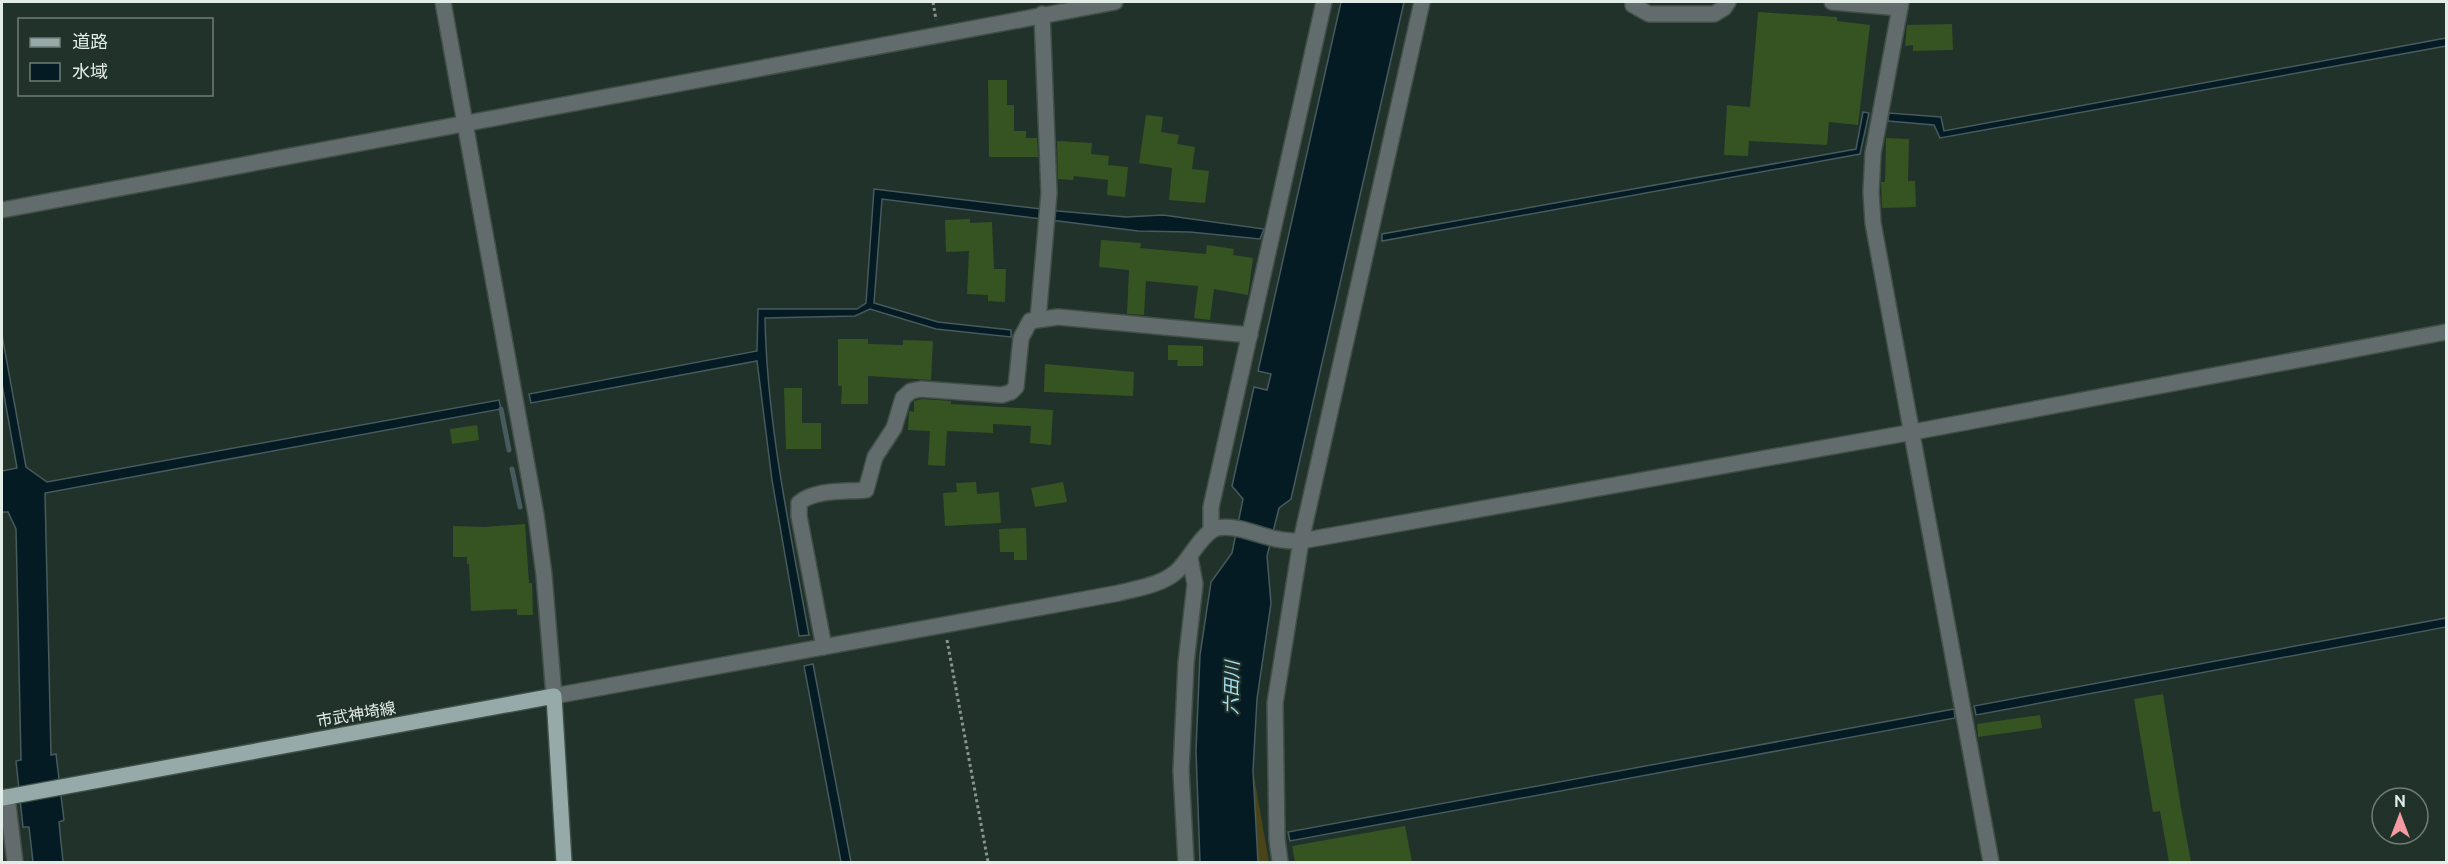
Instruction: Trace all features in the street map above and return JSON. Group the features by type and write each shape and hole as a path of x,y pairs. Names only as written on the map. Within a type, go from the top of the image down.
{"main road":[{"name":"市武神埼線","path":"8,797 554,696"},
{"path":"554,696 564,862"}],"street":[{"path":"443,2 536,514 544,575 554,696 1119,593 1153,584 1174,574 1211,531 1211,507 1324,2"},
{"path":"2,210 1115,2"},
{"path":"1280,862 1277,838 1275,703 1300,541 1422,2"},
{"path":"1633,2 1633,5 1649,14 1714,14 1724,8 1728,2"},
{"path":"1832,2 1901,5 1873,153 1871,192 1873,223 1991,862"},
{"path":"1038,319 1048,206 1042,14"},
{"path":"824,647 799,516 799,503 806,497 819,494 866,490 874,457 894,428 903,398 910,391 921,389 1002,395 1011,392 1016,387 1021,338 1030,321 1038,319 1058,317 1250,335"},
{"path":"1211,531 1228,527 1278,539 1300,541 1913,432 2446,332"},
{"path":"1186,862 1181,771 1186,663 1195,584 1190,558"},
{"path":"8,797 15,862"}],"path":[{"path":"945,625 988,862"}],"shaded area":[{"path":"1253,771 1269,862 1258,862"}],"water":[{"name":"六田川","path":"1341,2 1404,2 1291,499 1279,508 1267,556 1271,603 1257,699 1253,771 1258,862 1200,862 1196,750 1200,655 1211,582 1232,553 1243,499 1232,486 1254,387 1267,390 1271,374 1258,371"},
{"path":"2446,38 2446,46 1940,138 1934,125 1888,121 1889,113 1941,117 1944,131"},
{"path":"1863,112 1869,113 1860,154 1382,241 1382,234 1856,149"},
{"path":"874,189 1058,211 1126,217 1163,215 1264,229 1260,239 1190,232 1138,231 882,199 874,303 938,322 1011,330 1011,337 936,329 870,309 855,316 765,318 775,438 809,635 799,636 772,480 757,361 531,403 529,394 757,351 758,309 857,309 866,303"},
{"path":"2,335 26,467 47,482 499,400 501,409 45,493 51,755 56,754 64,820 59,822 63,862 33,862 29,827 23,827 16,761 21,760 16,529 8,512 2,512 2,471 17,468 2,384"},
{"path":"2446,618 2446,627 1976,715 1974,706"},
{"path":"813,664 851,862 841,862 804,666"},
{"path":"1954,709 1955,718 1290,841 1288,832"}],"building":[{"path":"1758,12 1837,17 1837,21 1870,25 1858,125 1829,122 1827,145 1749,141 1748,156 1724,155 1727,105 1750,107"},
{"path":"1952,24 1953,50 1913,51 1913,45 1905,46 1907,25"},
{"path":"988,80 1007,80 1007,105 1014,105 1014,131 1026,131 1026,138 1037,138 1038,157 989,157"},
{"path":"1146,115 1163,117 1161,132 1179,135 1177,144 1195,147 1192,169 1209,171 1205,203 1169,200 1172,168 1139,163"},
{"path":"1886,138 1909,139 1908,181 1915,181 1916,207 1882,208 1881,182 1885,182"},
{"path":"1057,141 1092,143 1091,154 1109,156 1108,165 1128,167 1125,197 1107,195 1108,180 1074,176 1073,180 1058,179"},
{"path":"970,219 970,223 992,222 994,269 1006,269 1005,302 988,301 988,295 967,294 969,251 946,252 945,220"},
{"path":"1101,240 1141,243 1140,248 1206,254 1207,245 1234,249 1233,255 1253,258 1248,295 1214,289 1210,320 1194,318 1198,286 1146,281 1144,315 1127,314 1129,270 1099,267"},
{"path":"838,339 868,339 868,344 903,345 903,340 933,341 931,380 868,376 868,404 841,404 842,386 838,386"},
{"path":"1168,345 1203,346 1203,366 1177,366 1178,360 1168,360"},
{"path":"1045,364 1134,372 1133,396 1044,392"},
{"path":"784,388 802,388 802,423 821,423 821,449 786,449"},
{"path":"922,399 951,401 951,404 1053,410 1051,445 1030,443 1031,426 993,424 993,433 947,431 945,466 928,465 930,431 908,430 909,411 914,412 914,401"},
{"path":"477,425 479,440 452,444 450,429"},
{"path":"976,482 977,494 999,492 1001,523 945,526 943,493 957,492 956,483"},
{"path":"1063,482 1067,502 1035,507 1031,488"},
{"path":"525,524 529,583 532,583 533,615 517,615 517,609 471,611 469,564 467,564 467,557 453,557 453,526 484,527"},
{"path":"1026,528 1027,560 1014,560 1014,552 1000,552 999,529"},
{"path":"2163,694 2191,862 2169,862 2160,811 2153,812 2134,699"},
{"path":"2040,715 2042,728 1978,737 1977,724"},
{"path":"1405,826 1412,862 1295,862 1292,846"}],"waterway":[{"path":"501,409 509,450"},
{"path":"512,469 520,507"}]}
